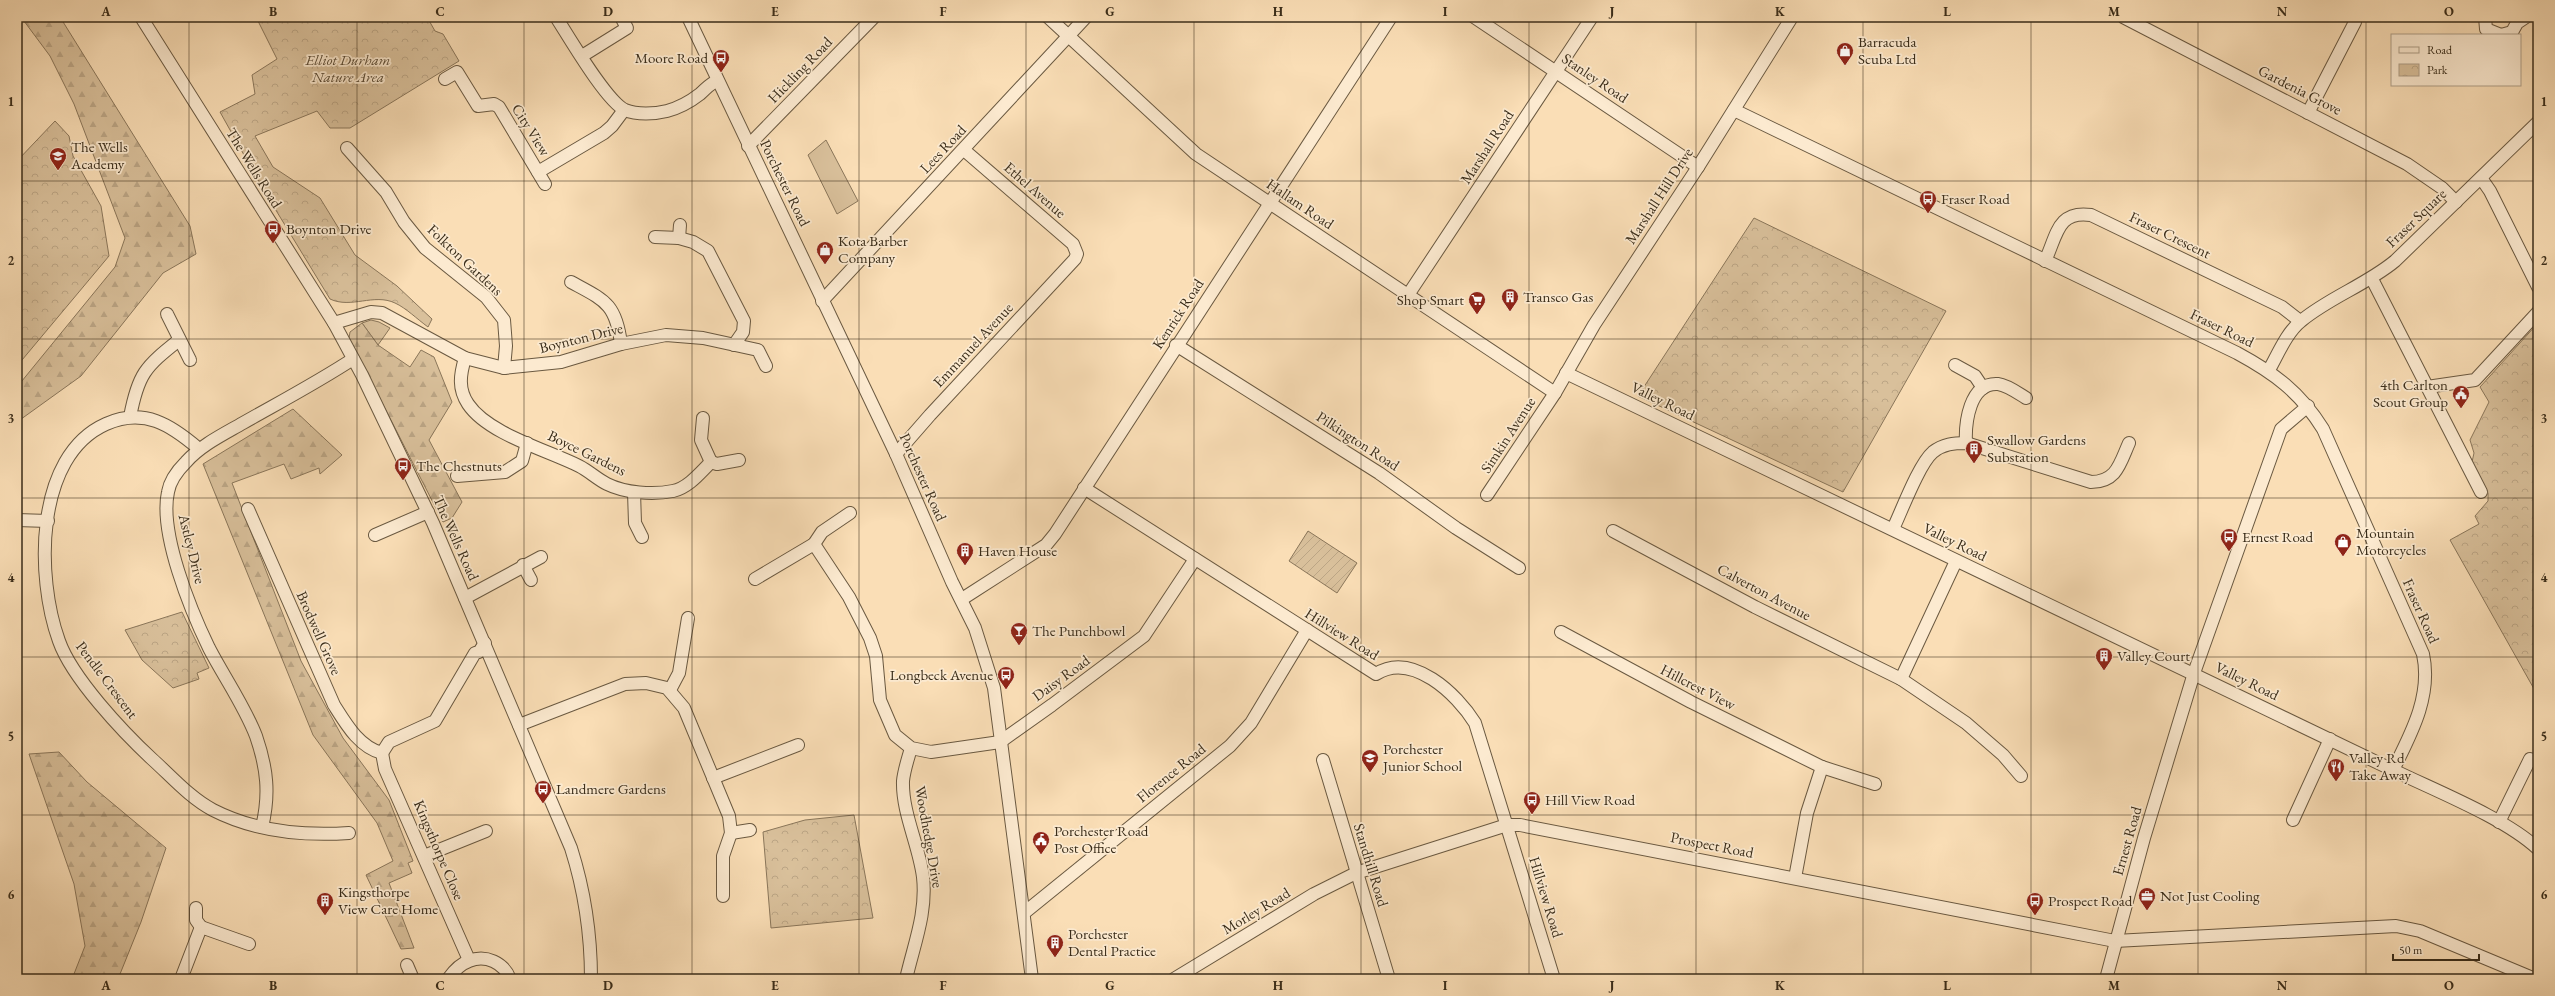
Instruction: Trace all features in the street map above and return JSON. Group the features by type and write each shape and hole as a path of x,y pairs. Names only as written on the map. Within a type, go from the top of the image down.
{"street":[{"name":"The Wells Road","path":"141,17 334,323 404,458 486,644 518,725 571,848 581,880 590,930 591,979"},
{"path":"556,17 610,97 624,110 638,113 667,111 700,94 710,84 717,81"},
{"path":"582,56 627,28 620,17"},
{"name":"Porchester Road","path":"688,17 717,81 786,220 822,301 896,454 952,582 962,599 975,628 990,674 1032,979"},
{"name":"Hickling Road","path":"748,146 874,17"},
{"name":"Hallam Road","path":"1048,17 1196,154 1554,393"},
{"name":"Lees Road","path":"822,301 1086,17"},
{"name":"Kenrick Road","path":"962,599 1046,545 1391,17"},
{"name":"Stanley Road","path":"1474,17 1698,167"},
{"name":"Marshall Road","path":"1408,295 1592,17"},
{"name":"Marshall Hill Drive","path":"1554,393 1594,325 1698,167 1792,17"},
{"name":"Gardenia Grove","path":"2123,17 2407,164 2442,188 2456,202"},
{"path":"2308,113 2355,22 2355,17"},
{"path":"2485,17 2486,29 2498,34"},
{"path":"2505,34 2512,32 2517,23 2526,17"},
{"name":"City View","path":"445,80 457,72 478,106 494,104 498,107 545,184"},
{"name":"City View","path":"538,172 604,133 612,126 624,110"},
{"name":"Fraser Road","path":"1734,110 2269,370 2308,406 2323,428 2423,654 2425,674 2420,708 2412,731 2393,770"},
{"name":"Fraser Square","path":"2269,370 2300,321 2334,299 2372,279 2395,261 2538,122"},
{"name":"Folkton Gardens","path":"347,148 386,192 404,222 425,248 486,297 504,320 506,346 504,368"},
{"name":"Ethel Avenue","path":"964,150 1073,244 1077,254 1075,259"},
{"path":"2481,178 2490,191 2538,287"},
{"name":"Fraser Crescent","path":"2045,261 2057,229 2064,220 2081,213 2092,214 2282,307 2300,321"},
{"path":"655,237 679,232 708,251 744,321 743,332 734,345"},
{"name":"Emmanuel Avenue","path":"896,454 930,415 1075,259"},
{"path":"2372,279 2481,492"},
{"path":"571,282 599,297 609,306 619,322 621,344"},
{"name":"Boynton Drive","path":"334,323 371,312 382,313 464,358 504,368 561,362 621,344 666,335 703,338 758,350 766,366"},
{"path":"2427,387 2475,380 2538,312"},
{"path":"167,314 190,360"},
{"path":"130,417 134,397 142,376 150,362 179,340"},
{"name":"Pilkington Road","path":"1176,345 1379,473 1456,528 1518,568"},
{"name":"Boyce Gardens","path":"464,358 460,387 468,405 486,422 581,467 607,484 634,492 673,491 681,488 711,462"},
{"name":"Astley Drive","path":"262,827 268,801 266,775 256,736 209,647 189,600 168,531 166,509 168,491 175,475 199,449 353,359"},
{"path":"1955,365 1975,376 1983,388"},
{"name":"Valley Road","path":"1566,373 2330,739 2499,822 2528,840 2538,849"},
{"path":"1966,443 1965,424 1968,412 1983,388 1999,384 2026,398"},
{"name":"Simkin Avenue","path":"1487,495 1554,393"},
{"name":"Ernest Road","path":"2106,979 2115,941 2194,673 2281,429 2308,406"},
{"name":"Pendle Crescent","path":"199,449 167,423 150,419 130,417 113,421 90,431 72,450 60,471 48,522 46,581 51,617 69,662 141,748 187,792 212,809 262,827 322,835 349,833"},
{"path":"703,418 701,440 711,462 717,464 739,460"},
{"name":"Boyce Gardens","path":"457,476 505,472 522,461 527,442"},
{"path":"1893,529 1928,458 1941,447 1949,444 1966,443 2091,482 2108,480 2114,474 2129,443"},
{"name":"Hillview Road","path":"1084,488 1376,674 1386,668 1407,668 1426,676 1455,695 1475,723 1554,979"},
{"name":"Boyce Gardens","path":"634,492 635,523 642,537"},
{"name":"Brodwell Grove","path":"248,509 334,705 345,723 365,745 382,753"},
{"path":"375,535 428,512"},
{"path":"755,579 814,544 822,532 850,513"},
{"path":"17,520 48,522"},
{"name":"Calverton Avenue","path":"1613,531 1825,642 1901,679 1966,723 2003,755 2022,776"},
{"path":"814,544 849,597 867,631 876,656 880,700 894,735 911,748 931,752 1000,742"},
{"path":"465,598 523,565 541,557"},
{"name":"Daisy Road","path":"1000,742 1144,636 1195,559"},
{"path":"1901,679 1956,561"},
{"path":"523,565 531,580"},
{"path":"670,690 679,673 688,618"},
{"name":"Florence Road","path":"1024,913 1230,746 1251,723 1307,630"},
{"name":"Hillcrest View","path":"1561,632 1691,702 1822,768 1875,784"},
{"path":"382,753 389,742 435,721 475,653 479,652 486,644"},
{"path":"518,725 625,684 652,684 670,690 684,708 729,816 730,833 723,856 723,896"},
{"path":"2293,820 2330,739"},
{"path":"713,778 798,745"},
{"name":"Woodhedge Drive","path":"906,979 922,921 924,900 923,876 904,794 905,766 911,748"},
{"name":"Kingsthorpe Close","path":"382,753 385,769 469,960"},
{"path":"2499,822 2530,759"},
{"name":"Standhill Road","path":"1323,760 1389,979"},
{"path":"1795,878 1806,813 1822,768"},
{"name":"Prospect Road","path":"1358,878 1507,825 1541,828 2115,941 2396,926 2420,931 2535,979"},
{"path":"730,833 750,830"},
{"path":"424,856 486,831"},
{"name":"Morley Road","path":"1174,979 1314,894 1358,878"},
{"path":"196,908 196,920 201,927 249,944"},
{"path":"181,979 201,927"},
{"path":"448,979 469,960 490,960 501,965 510,979"},
{"path":"407,965 413,979"}],"green space":[{"path":"21,17 60,17 190,226 196,254 163,273 81,376 17,422 17,387 115,267 125,238 74,104 50,56"},
{"name":"Elliot Durham Nature Area","path":"256,17 427,17 435,31 443,34 459,61 350,128 330,128 317,111 255,136 273,167 320,198 355,255 397,286 432,319 428,327 403,308 387,300 338,302 330,299 263,189 220,112 255,94 252,75 277,59"},
{"name":"The Wells Academy","path":"55,121 69,136 73,156 101,206 109,256 17,366 17,161"},
{"path":"826,140 858,201 837,214 808,155"},
{"path":"1754,218 1946,311 1843,492 1638,396"},
{"path":"371,320 379,322 390,328 378,345 362,323"},
{"path":"362,323 378,345 410,367 421,350 434,357 452,402 429,440 462,502 452,518 443,522 349,338 350,332"},
{"path":"2538,323 2538,696 2450,540 2479,524 2475,516 2488,501 2488,493 2472,462 2474,453 2470,440 2489,402 2480,387"},
{"path":"293,409 342,455 320,474 319,468 291,479 284,464 232,483 301,661 343,738 389,800 413,861 408,863 412,873 389,883 414,948 401,949 366,875 393,861 377,823 313,735 203,464"},
{"path":"1308,531 1357,563 1337,593 1289,561"},
{"path":"182,612 209,668 197,673 199,679 173,688 142,660 125,630"},
{"path":"59,752 87,782 166,848 141,922 118,979 72,979 85,946 74,884 29,754"},
{"path":"854,815 873,918 771,928 763,832 805,820"}],"place":[{"name":"Barracuda Scuba Ltd","path":"1845,66"},
{"name":"Moore Road","path":"721,73"},
{"name":"The Wells Academy","path":"58,171"},
{"name":"Fraser Road","path":"1928,214"},
{"name":"Boynton Drive","path":"273,244"},
{"name":"Kota Barber Company","path":"825,265"},
{"name":"Transco Gas","path":"1510,312"},
{"name":"Shop Smart","path":"1477,315"},
{"name":"4th Carlton Scout Group","path":"2461,409"},
{"name":"Swallow Gardens Substation","path":"1974,464"},
{"name":"The Chestnuts","path":"403,481"},
{"name":"Ernest Road","path":"2229,552"},
{"name":"Mountain Motorcycles","path":"2343,557"},
{"name":"Haven House","path":"965,566"},
{"name":"The Punchbowl","path":"1019,646"},
{"name":"Valley Court","path":"2104,671"},
{"name":"Longbeck Avenue","path":"1006,690"},
{"name":"Porchester Junior School","path":"1370,773"},
{"name":"Valley Rd Take Away","path":"2336,782"},
{"name":"Landmere Gardens","path":"543,804"},
{"name":"Hill View Road","path":"1532,815"},
{"name":"Porchester Road Post Office","path":"1041,855"},
{"name":"Not Just Cooling","path":"2147,911"},
{"name":"Kingsthorpe View Care Home","path":"325,916"},
{"name":"Prospect Road","path":"2035,916"},
{"name":"Porchester Dental Practice","path":"1055,958"}]}
